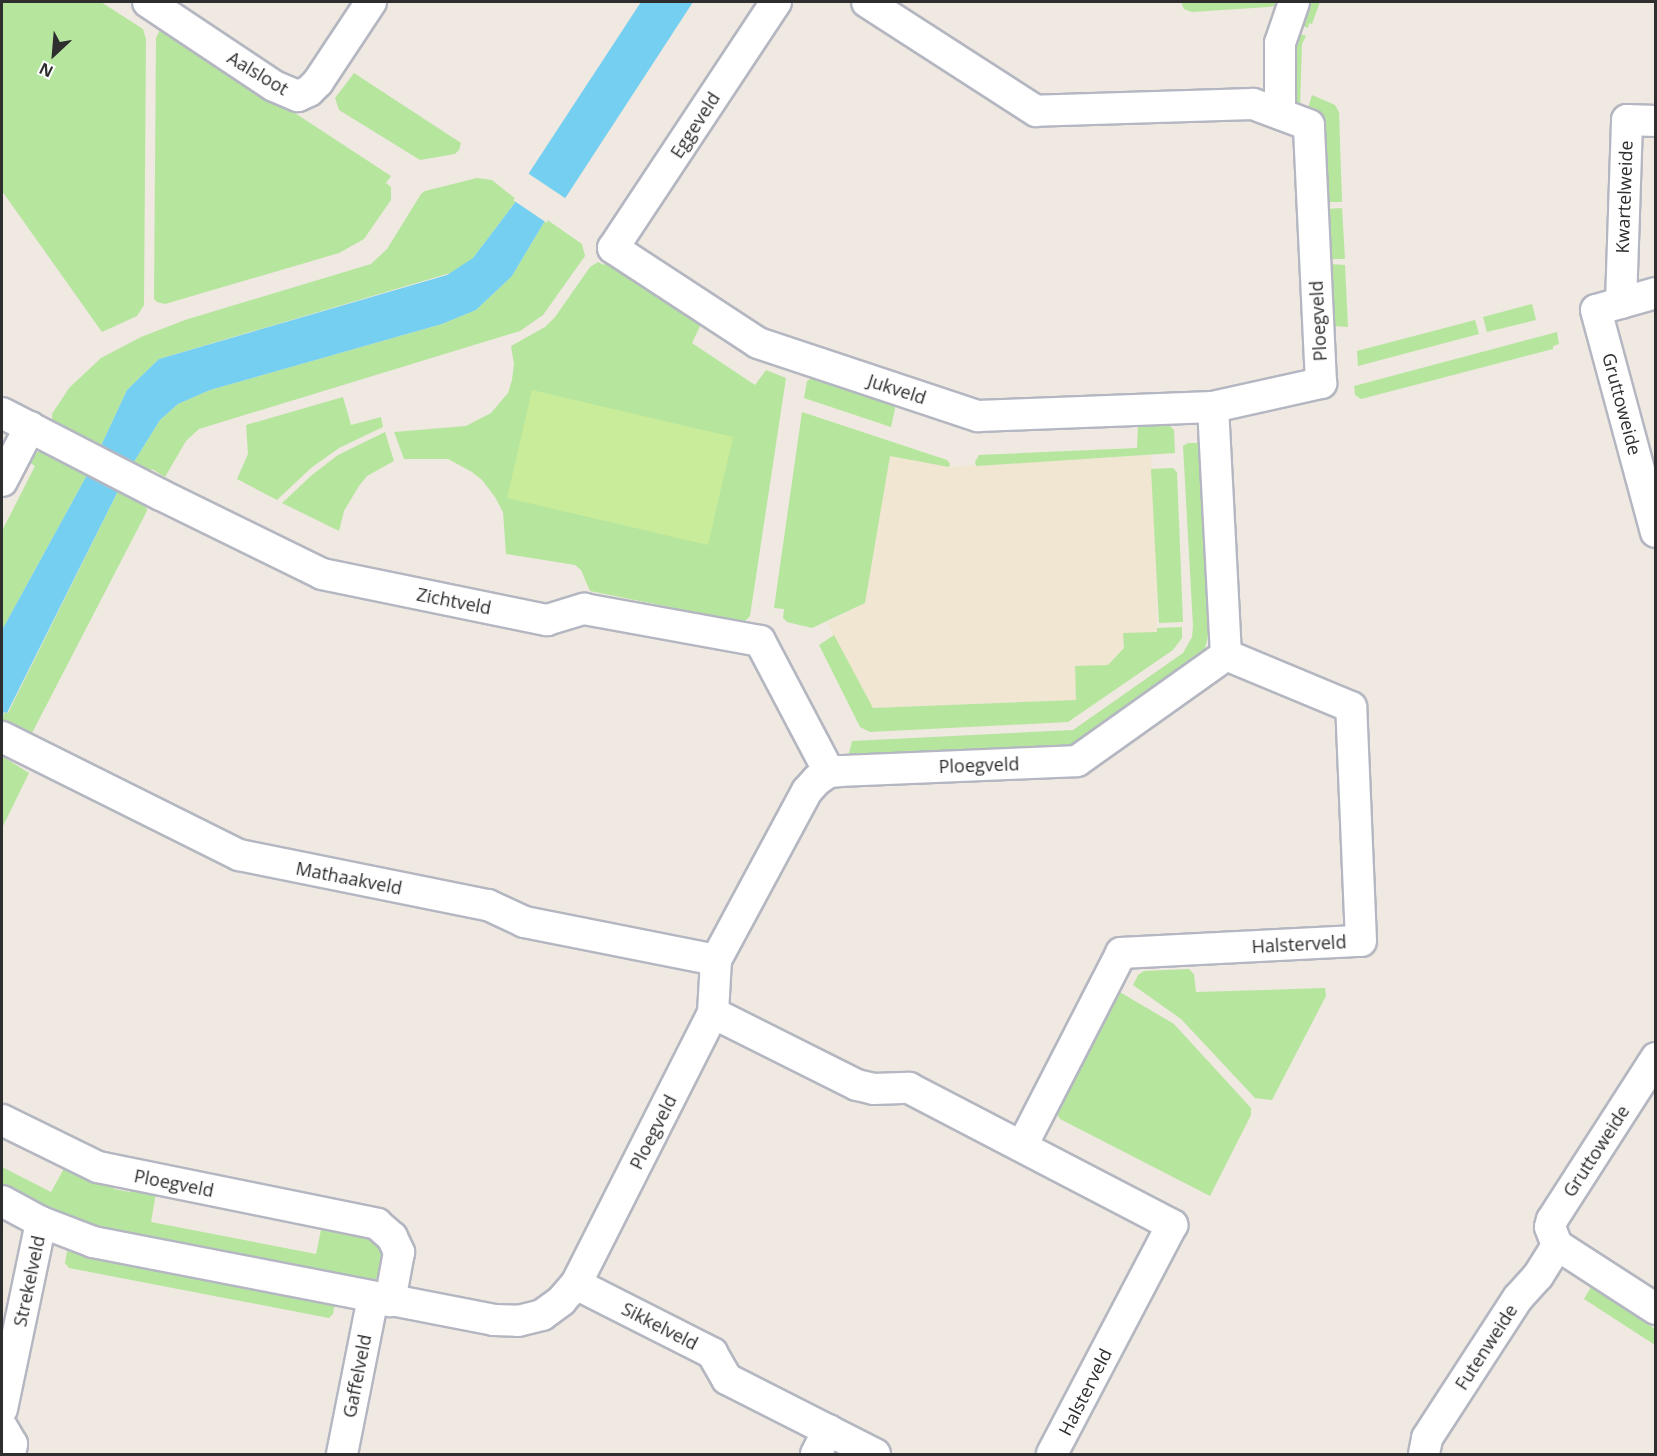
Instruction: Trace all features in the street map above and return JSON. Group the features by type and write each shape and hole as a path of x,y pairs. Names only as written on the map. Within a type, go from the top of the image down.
{"street":[{"name":"Aalsloot","path":"148,2 274,86 298,96 309,91 318,82 370,2"},
{"name":"Eggeveld","path":"613,248 776,2"},
{"name":"Ploegveld","path":"867,2 1036,111 1046,113 1253,104 1309,125 1321,383 1212,407"},
{"path":"1281,114 1280,43 1294,2"},
{"name":"Kwartelweide","path":"1609,306 1627,120 1656,121"},
{"name":"Jukveld","path":"613,248 758,343 978,416 1212,407"},
{"path":"1609,306 1656,293"},
{"name":"Gruttoweide","path":"1609,306 1656,532"},
{"path":"1212,407 1226,655"},
{"name":"Zichtveld","path":"2,413 322,574 547,620 584,609 760,641 829,772"},
{"path":"2,481 30,427"},
{"name":"Ploegveld","path":"2,1201 41,1222 93,1242 494,1320 518,1320 542,1315 561,1301 576,1284 714,1013 716,960 807,791 816,780 829,772 1077,761 1226,655"},
{"name":"Halsterveld","path":"1022,1146 1121,953 1361,941 1351,707 1226,655"},
{"name":"Mathaakveld","path":"6,739 238,855 493,906 524,922 716,960"},
{"name":"Halsterveld","path":"714,1013 857,1085 874,1089 909,1088 1172,1225 1052,1455"},
{"name":"Gruttoweide","path":"1557,1245 1551,1234 1552,1220 1656,1058"},
{"name":"Ploegveld","path":"2,1120 98,1167 377,1224 393,1237 399,1252 381,1299"},
{"name":"Strekelveld","path":"2,1409 41,1222"},
{"path":"1557,1245 1656,1309"},
{"name":"Futenweide","path":"1424,1455 1427,1438 1518,1298 1538,1276 1557,1245"},
{"name":"Sikkelveld","path":"576,1284 712,1353 727,1379 822,1442 875,1455"},
{"name":"Gaffelveld","path":"342,1455 381,1299"},
{"path":"2,1426 12,1444 10,1455"}],"shaded area":[{"path":"1151,455 1157,565 1157,632 1124,648 1076,700 873,708 827,623 865,603 890,456 949,467"}],"green space":[{"path":"2,2 101,2 143,29 146,39 144,305 137,316 102,332 2,191"},
{"path":"1181,2 1285,2 1268,7 1192,12 1184,9"},
{"path":"1305,2 1320,2 1312,24 1309,23 1308,28 1297,24"},
{"path":"162,26 391,176 386,183 391,187 391,200 364,239 339,253 165,304 154,299 156,38"},
{"path":"1295,32 1306,36 1302,44 1300,106 1294,103 1291,47"},
{"path":"354,73 461,143 459,150 455,154 420,160 339,110 335,98"},
{"path":"1312,95 1335,105 1339,112 1342,202 1326,202 1323,119 1320,114 1308,108"},
{"path":"477,178 492,180 517,200 473,258 457,271 159,359 127,390 100,448 52,426 52,414 69,388 101,358 141,337 185,320 371,264 387,249 421,194"},
{"path":"1342,208 1345,259 1329,259 1326,209"},
{"path":"546,219 582,244 585,256 543,315 520,331 199,429 186,441 165,477 152,469 148,473 132,465 160,420 178,404 210,390 442,324 476,310 512,276"},
{"path":"608,259 702,322 692,343 755,385 766,370 786,378 750,616 744,622 590,591 581,570 575,565 506,554 503,512 482,480 448,459 404,459 394,432 466,426 491,413 508,393 512,380 514,364 511,346 545,327 555,317 590,267 598,262 604,265"},
{"path":"1329,264 1345,265 1348,327 1333,326"},
{"path":"1532,304 1536,320 1487,332 1483,317"},
{"path":"1475,320 1479,334 1358,366 1357,351"},
{"path":"1557,332 1559,344 1553,346 1553,349 1361,399 1355,395 1354,386"},
{"path":"819,378 896,404 891,427 804,398 807,381"},
{"path":"532,390 733,437 708,545 507,498"},
{"path":"343,397 351,425 381,417 383,427 339,448 311,468 277,500 237,479 248,454 246,425"},
{"path":"802,412 947,460 950,464 949,467 890,456 865,603 812,628 787,622 783,618 784,609 774,608"},
{"path":"1166,422 1174,430 1175,453 976,466 975,462 979,455 1137,448 1138,425"},
{"path":"385,432 394,461 367,476 359,486 344,511 339,531 282,503 338,455"},
{"path":"1188,443 1201,443 1209,633 1203,656 1082,742 1070,746 848,757 852,741 1073,730 1183,653 1192,637 1193,626 1183,446"},
{"path":"41,450 48,451 87,475 2,630 2,531 35,466 25,460"},
{"path":"1173,468 1177,472 1183,622 1159,623 1151,469"},
{"path":"118,491 146,506 147,511 32,733 17,729 2,721 2,718 5,712 8,713"},
{"path":"1182,627 1182,638 1173,650 1068,722 870,732 860,727 819,645 834,635 873,708 1076,700 1075,666 1108,665 1124,648 1123,633 1157,632 1157,628"},
{"path":"2,756 29,773 2,828"},
{"path":"1189,969 1194,974 1196,992 1325,988 1326,996 1272,1100 1255,1098 1181,1019 1133,985 1138,975 1144,971"},
{"path":"1118,991 1174,1024 1251,1108 1251,1115 1210,1196 1060,1119 1057,1114 1056,1109"},
{"path":"67,1163 115,1182 114,1189 130,1192 132,1184 156,1193 151,1222 316,1254 321,1230 325,1228 368,1236 387,1251 382,1275 373,1280 87,1225 2,1184 2,1167 51,1192"},
{"path":"67,1251 335,1302 333,1314 329,1318 69,1268 65,1263"},
{"path":"1591,1287 1655,1329 1655,1345 1584,1299"}],"water":[{"path":"641,2 693,2 564,200 527,176"},
{"path":"517,200 546,219 512,276 476,310 442,324 210,390 178,404 160,420 132,465 100,448 127,390 159,359 447,275 473,258"},
{"path":"87,475 118,491 7,713 4,712 2,718 2,630"}],"pier":[{"path":"526,172 568,200 563,202 525,179"},
{"path":"516,197 548,217 547,223 513,200"}]}
